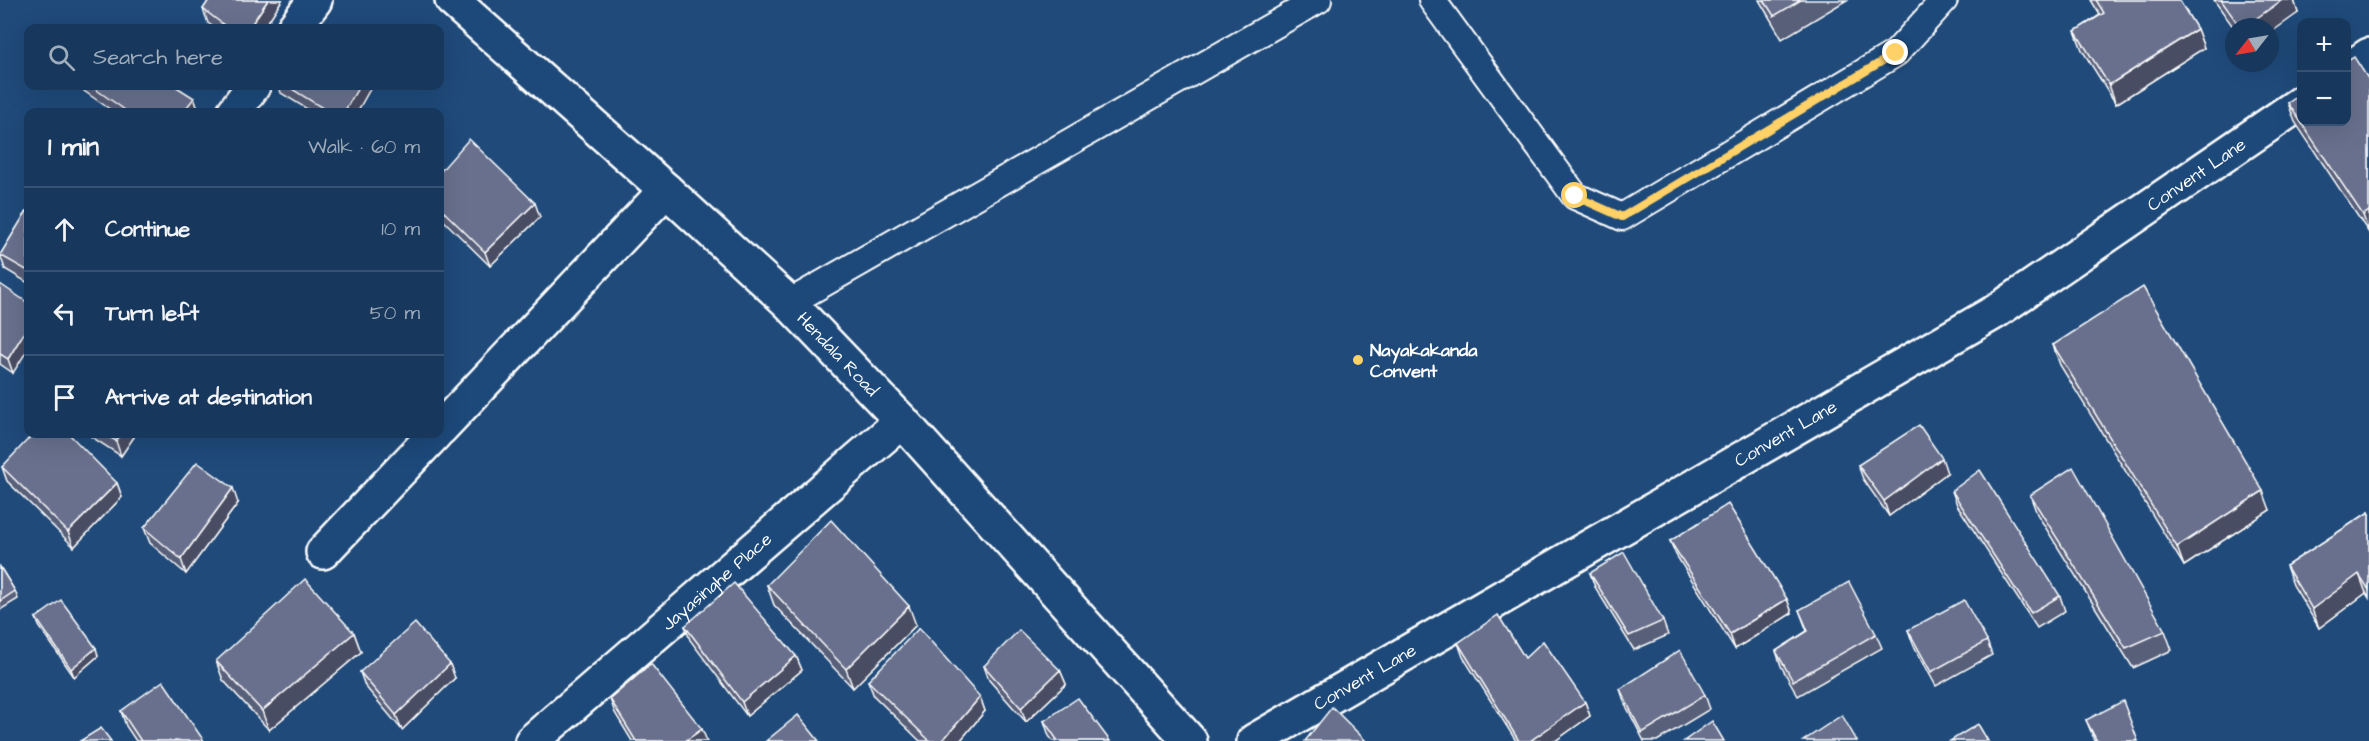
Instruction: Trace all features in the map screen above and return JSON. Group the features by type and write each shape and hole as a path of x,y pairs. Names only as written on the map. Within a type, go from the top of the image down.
{"street":[{"path":"297,24 315,0"},
{"name":"Hendala Road","path":"452,0 789,303 902,421 1190,741"},
{"path":"2351,68 2369,55"},
{"path":"237,108 250,90"},
{"name":"Convent Lane","path":"1254,741 1995,312 2297,105"},
{"path":"444,425 666,190"},
{"name":"Jayasinghe Place","path":"532,741 902,421"},
{"path":"323,552 431,438"}],"lane":[{"path":"789,303 1318,0"},
{"path":"1432,0 1575,196 1622,217 1896,53 1944,0"}],"building":[{"path":"209,0 268,0 252,24 223,24 203,9"},
{"path":"1764,0 1801,0 1774,16"},
{"path":"2096,0 2179,0 2197,29 2109,85 2075,31 2104,13"},
{"path":"2221,0 2282,0 2257,18 2234,18"},
{"path":"2354,57 2369,80 2369,211 2363,215 2303,126 2351,126 2351,59"},
{"path":"97,90 181,90 194,98 186,108 122,108"},
{"path":"293,90 357,90 346,108 323,108"},
{"path":"2297,97 2297,116 2288,103"},
{"path":"469,139 535,203 485,252 444,212 444,167"},
{"path":"24,216 24,269 0,255"},
{"path":"0,284 24,300 24,333 8,359 0,354"},
{"path":"2143,287 2263,491 2177,547 2053,345"},
{"path":"1919,425 1942,458 1884,501 1858,465"},
{"path":"29,438 73,438 117,483 68,532 2,467"},
{"path":"197,462 233,488 181,559 144,528"},
{"path":"2073,467 2165,631 2126,648 2030,495"},
{"path":"1980,470 2060,596 2031,613 1952,491"},
{"path":"1728,504 1787,599 1730,634 1670,541"},
{"path":"2369,512 2369,590 2359,574 2312,609 2286,566"},
{"path":"831,520 909,606 846,669 767,585"},
{"path":"1624,552 1663,621 1629,636 1590,573"},
{"path":"0,567 15,591 0,601"},
{"path":"305,579 354,633 262,711 216,661"},
{"path":"1849,582 1876,634 1793,681 1776,651 1808,631 1799,610"},
{"path":"734,583 796,656 742,702 685,626"},
{"path":"61,600 96,648 71,669 36,618"},
{"path":"1964,600 1987,641 1931,672 1908,630"},
{"path":"1498,615 1525,658 1543,641 1585,702 1530,741 1519,741 1458,643"},
{"path":"415,623 450,664 396,715 360,672"},
{"path":"919,628 980,697 942,741 930,741 868,681"},
{"path":"1019,630 1060,670 1021,708 984,666"},
{"path":"1680,650 1705,695 1642,733 1620,689"},
{"path":"651,664 702,729 685,741 636,741 610,699"},
{"path":"163,681 204,741 141,741 121,711"},
{"path":"1078,698 1110,741 1058,741 1044,721"},
{"path":"2123,701 2138,741 2097,741 2086,720"},
{"path":"1332,707 1366,741 1305,741"},
{"path":"798,715 819,741 766,741"},
{"path":"1842,715 1857,741 1803,741"},
{"path":"1712,721 1724,741 1684,741"},
{"path":"1978,724 1988,741 1950,741"},
{"path":"101,728 111,741 80,741"}],"place":[{"name":"Nayakakanda Convent","path":"1358,360"}],"route":[{"path":"1575,196 1622,217 1896,53"}]}
